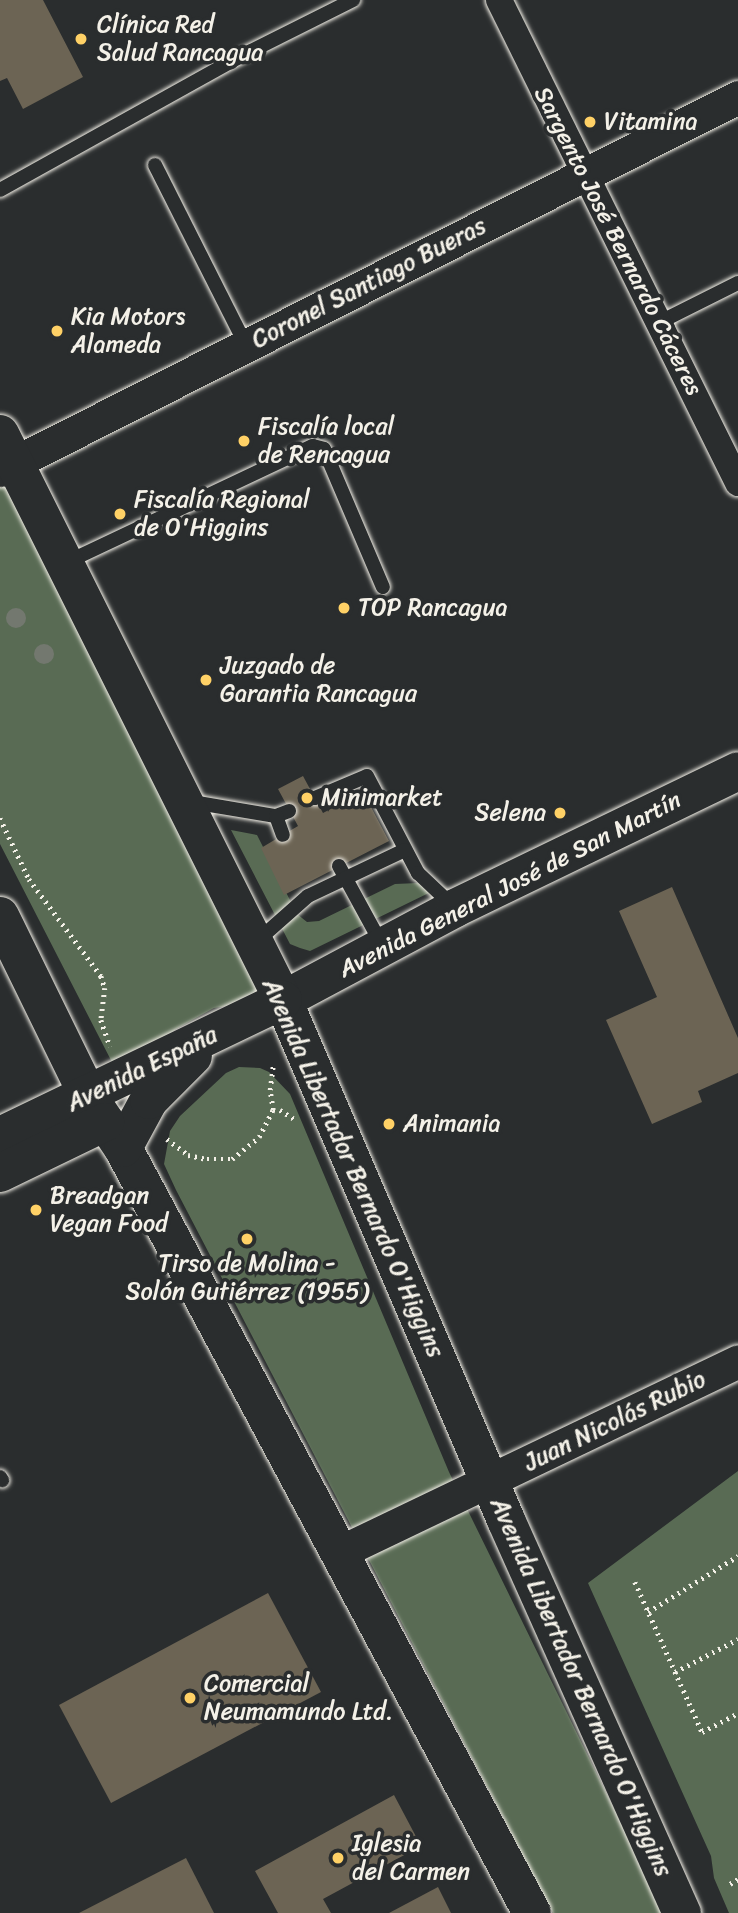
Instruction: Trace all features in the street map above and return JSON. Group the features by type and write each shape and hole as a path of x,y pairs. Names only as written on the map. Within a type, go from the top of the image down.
{"main road":[{"name":"Avenida Libertador Bernardo O'Higgins","path":"5,455 63,563 283,1000 488,1479 682,1913"},
{"name":"Avenida General José de San Martín","path":"283,1000 455,908 738,771"},
{"path":"0,916 105,1122 340,1552 444,1754 532,1913"},
{"name":"Avenida España","path":"0,1173 105,1122 137,1088 218,1033 283,1000"},
{"path":"105,1122 137,1088"},
{"name":"Avenida España","path":"0,1136 105,1122"}],"street":[{"name":"Sargento José Bernardo Cáceres","path":"499,0 738,483"},
{"name":"Coronel Santiago Bueras","path":"5,455 246,345 738,97"},
{"name":"Juan Nicolás Rubio","path":"340,1552 738,1361"}],"lane":[{"path":"0,190 237,58 353,0"},
{"path":"155,165 246,345"},
{"path":"660,323 738,283"},
{"path":"63,563 313,446 324,449 383,587"},
{"path":"315,797 367,776 405,850 426,884 455,908"},
{"path":"181,800 283,813 283,835"},
{"path":"254,944 305,891 343,872 405,850"},
{"path":"343,872 383,947"}],"path":[{"path":"0,818 29,879 101,976 105,988 101,1010 103,1032 166,1139 181,1152 201,1159 224,1160 242,1153 259,1138 273,1110 280,1110 301,1124"},
{"path":"649,1612 738,1556"},
{"path":"635,1581 702,1732 738,1713"},
{"path":"676,1672 738,1639"},
{"path":"730,1884 738,1879"}],"green space":[{"path":"0,462 264,990 242,1004 214,1008 176,1029 123,1073 116,1070 0,844"},
{"path":"231,830 257,835 297,914 307,922 319,921 395,884 418,883 439,888 310,951 290,944"},
{"path":"239,1067 260,1068 269,1072 290,1094 449,1472 665,1913 553,1913 176,1190 164,1164 170,1131 180,1116 226,1073"},
{"path":"738,1471 738,1913 729,1913 714,1878 711,1856 588,1583"}],"building":[{"path":"0,0 43,0 83,77 23,109 7,78 0,81"},
{"path":"303,776 323,813 363,792 389,841 284,895 261,848 298,826 278,789"},
{"path":"672,887 738,1038 738,1073 698,1091 702,1102 652,1124 606,1020 657,997 619,911"},
{"name":"Comercial Neumamundo Ltd.","path":"268,1593 321,1692 111,1803 59,1705"},
{"name":"Iglesia del Carmen","path":"394,1795 421,1846 323,1899 331,1913 278,1913 255,1871"},
{"path":"186,1858 214,1913 79,1913"},
{"path":"438,1887 451,1913 389,1913"}],"place":[{"name":"Clínica Red Salud Rancagua","path":"81,39"},
{"name":"Vitamina","path":"590,122"},
{"name":"Kia Motors Alameda","path":"57,331"},
{"name":"Fiscalía local de Rencagua","path":"244,441"},
{"name":"Fiscalía Regional de O'Higgins","path":"120,514"},
{"name":"TOP Rancagua","path":"344,608"},
{"name":"Juzgado de Garantia Rancagua","path":"206,680"},
{"name":"Minimarket","path":"307,798"},
{"name":"Selena","path":"560,813"},
{"name":"Animania","path":"389,1124"},
{"name":"Breadgan Vegan Food","path":"36,1210"},
{"name":"Tirso de Molina - Solón Gutiérrez (1955)","path":"247,1239"},
{"name":"Comercial Neumamundo Ltd.","path":"190,1698"},
{"name":"Iglesia del Carmen","path":"338,1858"}]}
